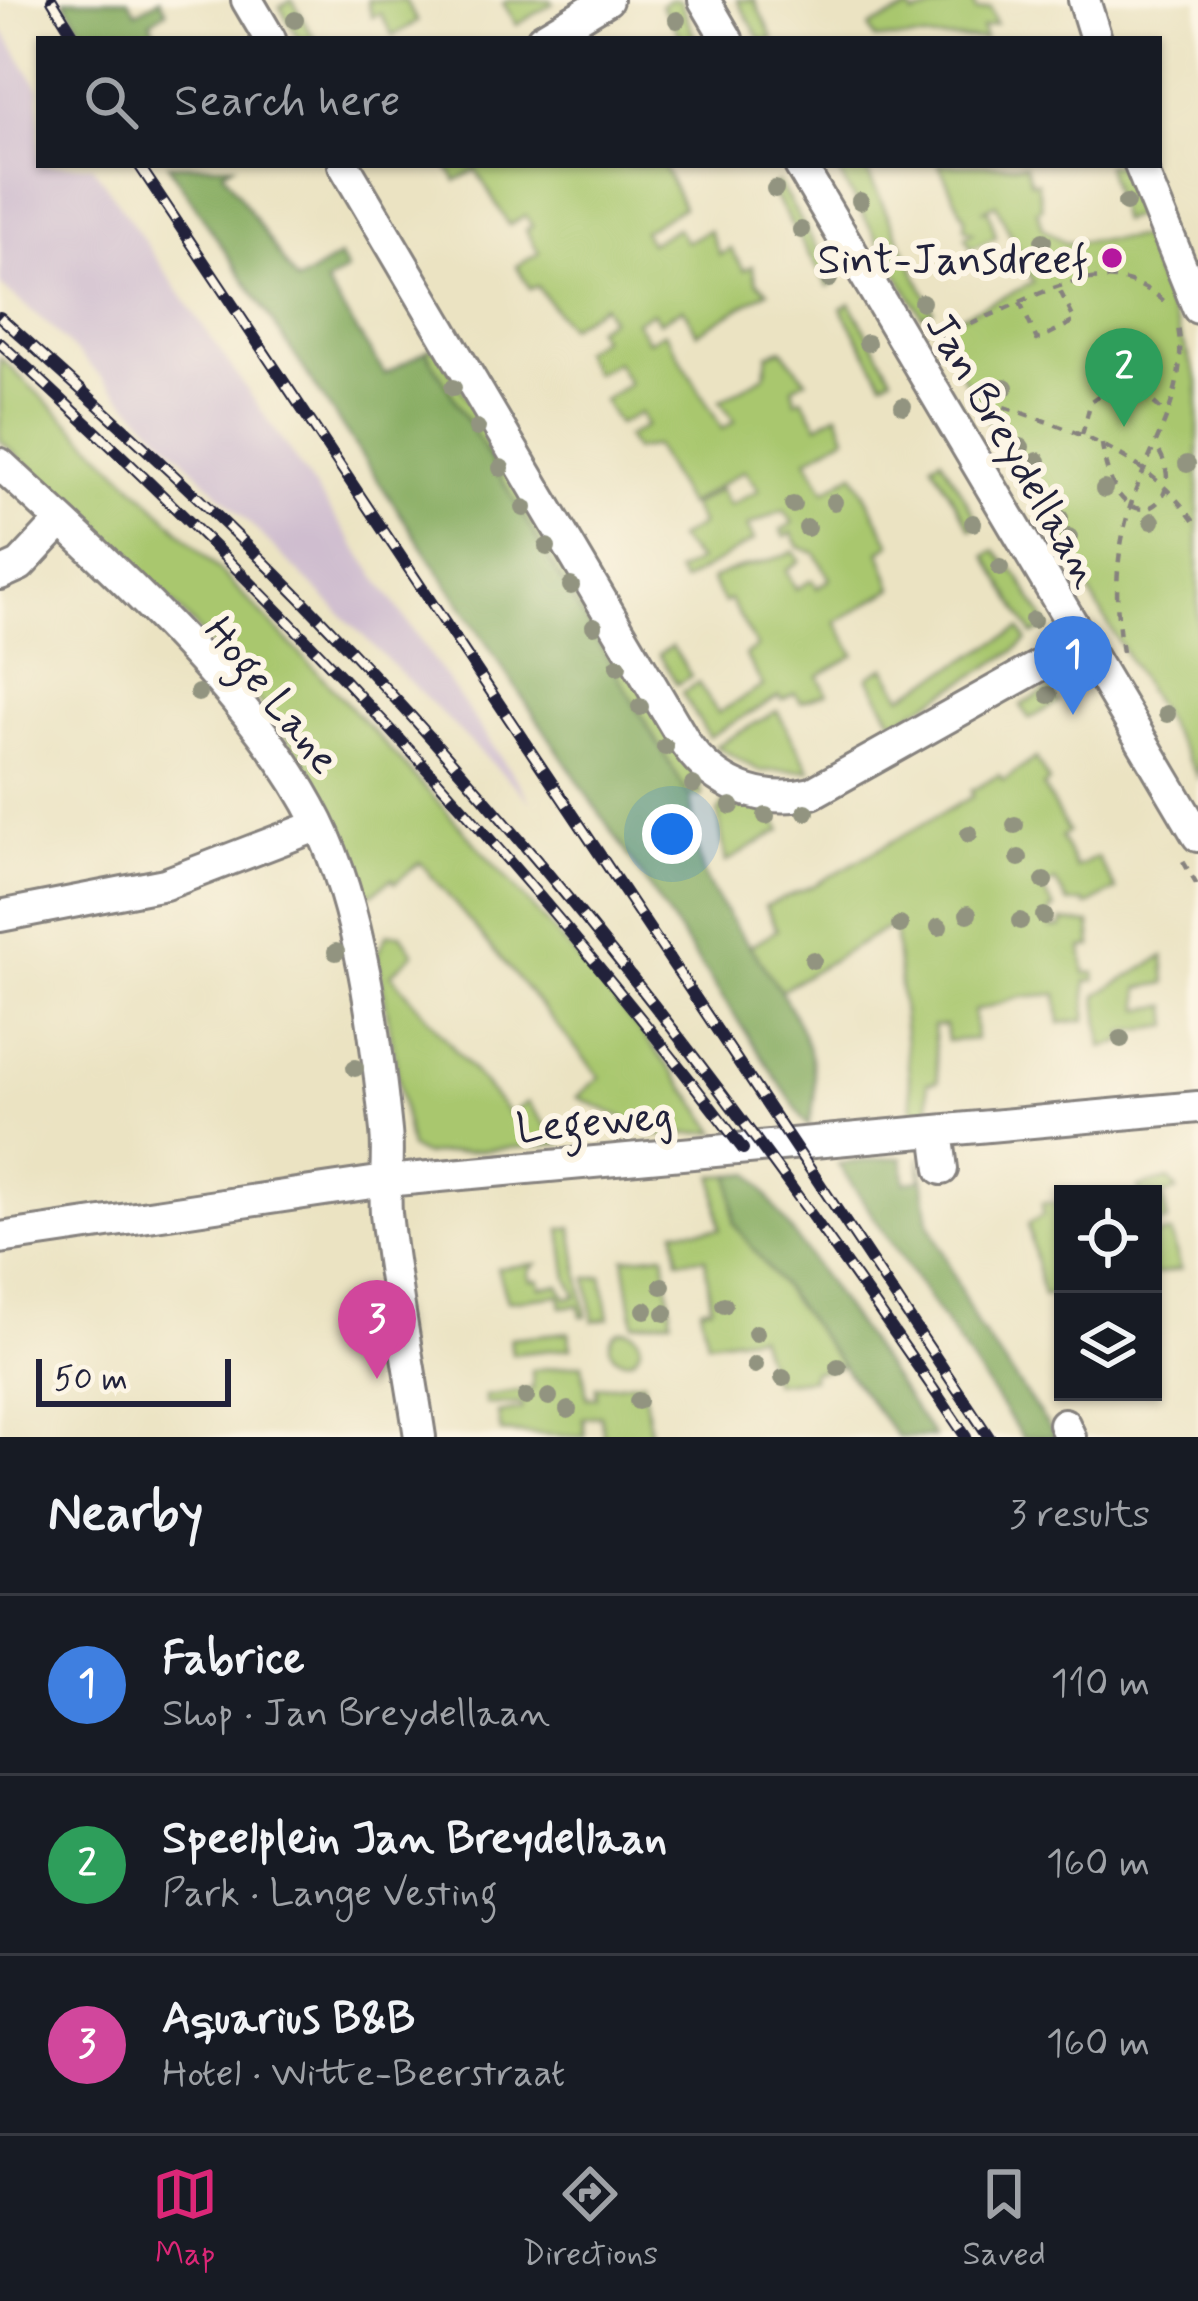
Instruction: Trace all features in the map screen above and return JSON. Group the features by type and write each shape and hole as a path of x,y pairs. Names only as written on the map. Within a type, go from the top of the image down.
{"street":[{"path":"247,0 267,36"},
{"path":"547,36 608,0"},
{"path":"704,0 725,36"},
{"path":"1084,0 1095,36"},
{"path":"346,168 686,743 719,779 775,797 828,787 1080,643"},
{"name":"Jan Breydellaan","path":"802,168 1198,836"},
{"path":"1141,168 1198,306"},
{"name":"Hoge Lane","path":"0,464 61,521 270,744 319,825 354,927 387,1135 385,1181 420,1437"},
{"path":"0,574 20,565 61,521"},
{"path":"0,916 164,884 319,825"},
{"name":"Legeweg","path":"0,1238 385,1181 1198,1107"},
{"path":"937,1131 942,1169"}],"path":[{"path":"938,339 1057,285 1090,277 1120,280 1157,294 1175,312 1181,369 1168,416 1129,508 1116,566 1122,652"},
{"path":"1020,302 1037,340 1075,321 1057,285"},
{"path":"1082,436 1091,401 1113,386 1141,391 1168,416"},
{"path":"971,397 1102,444 1166,486 1198,528"},
{"path":"1102,444 1109,482 1129,508 1151,509 1166,486 1166,467 1155,445"},
{"path":"1186,867 1197,884"}],"shaded area":[{"path":"0,25 36,84 36,168 94,168 533,804 50,326 0,285"}],"green space":[{"path":"64,0 128,0 136,12 160,0 166,11 150,22 157,36 86,36"},
{"path":"292,0 313,36 297,36 280,7"},
{"path":"367,0 405,0 417,22 393,36 380,13 372,17"},
{"path":"680,0 694,36 680,36 661,5"},
{"path":"737,0 754,0 772,36 758,36"},
{"path":"949,0 972,0 976,11 990,8 996,24 982,28 984,36 874,36 869,27 910,9 913,15 950,5"},
{"path":"503,3 553,3 517,25"},
{"path":"170,168 228,168 223,171 297,282 339,257 347,270 326,284 385,374 426,351 690,798 705,877 802,1031 815,1093 808,1126"},
{"path":"449,168 664,168 683,207 643,231 650,243 677,228 686,242 709,230 720,255 731,249 744,270 752,266 757,282 768,291 697,333 683,308 659,322 653,312 636,321 648,341 665,332 722,429 735,421 720,401 765,375 768,354 782,349 806,380 792,387 796,401 802,398 818,425 838,413 846,436 807,459 825,491 854,473 891,544 880,551 893,588 836,622 855,655 818,676 827,693 801,702 795,693 782,700 779,696 709,737 682,693 698,683 718,713 763,686 745,655 757,647 730,600 724,603 711,580 793,551 800,561 786,571 796,589 812,580 817,588 830,579 815,553 799,547 792,533 785,537 781,530 793,523 784,510 747,526 754,540 683,582 677,572 699,561 677,539 701,525 691,506 720,489 729,506 759,490 745,470 687,505 654,446 634,450 626,437 646,426 640,413 618,424 603,400 629,384 616,362 594,374 581,351 601,338 595,328 610,319 603,305 568,327 537,286 530,289 517,266 539,253 526,230 532,226 526,216 509,225 476,170 456,181"},
{"path":"836,168 865,168 933,310 922,316"},
{"path":"940,168 1026,168 1031,183 1037,182 1042,208 1037,210 1043,228 1065,243 1142,237 1198,380 1198,777 934,328 1033,283 996,204 982,211 988,209 996,237 971,249 965,237 973,233 964,228 965,219"},
{"path":"1107,168 1124,168 1142,213 1121,221"},
{"path":"778,182 837,282 828,286 769,187"},
{"path":"850,303 892,376 883,381 841,308"},
{"path":"435,346 699,779 702,796 690,798 426,351"},
{"path":"0,358 251,603 372,730 608,993 717,1132 650,1136 640,1125 577,1097 600,1077 420,862 395,883 392,878 372,894 364,893 338,827 303,763 260,703 160,590 0,440"},
{"path":"941,458 980,524 971,529 932,463"},
{"path":"995,551 1019,577 1048,626 1033,635 986,556"},
{"path":"1020,629 1027,640 1013,652 894,723 868,677 885,667 902,696"},
{"path":"672,646 691,676 677,684 659,654"},
{"path":"1051,689 1059,702 1029,719 1021,705"},
{"path":"777,711 810,770 760,771 716,746"},
{"path":"1036,758 1049,782 1043,786 1068,832 1061,837 1076,868 1097,857 1116,890 1086,906 1085,902 1068,903 1055,881 1042,889 1055,909 1050,911 1052,928 1062,927 1062,921 1090,924 1092,946 1082,948 1085,973 1095,973 1095,980 1086,981 1086,1020 1060,1023 1057,994 1021,997 974,1011 976,1039 947,1041 945,1025 933,1026 938,1081 927,1083 930,1115 913,1116 894,924 778,992 748,947 777,930 765,906 815,885 973,796 971,791 999,775 1003,781"},
{"path":"728,797 769,809 781,830 726,862 718,813"},
{"path":"387,934 401,934 414,953 391,974 510,1115 527,1102 561,1144 423,1155 410,1148 377,954"},
{"path":"1164,956 1166,983 1139,988 1141,1009 1168,1006 1170,1026 1124,1032 1123,1042 1102,1047 1097,995"},
{"path":"920,1156 929,1223 977,1325 1056,1437 1022,1437 838,1164 902,1157 905,1182 921,1180"},
{"path":"751,1173 934,1437 897,1437 734,1224 731,1175"},
{"path":"731,1175 734,1224 844,1366 812,1372 812,1379 773,1383 758,1335 707,1342 700,1308 711,1306 705,1258 678,1260 675,1230 720,1229 714,1176"},
{"path":"1169,1179 1177,1191 1162,1196 1162,1185 1146,1185"},
{"path":"1042,1203 1054,1203 1054,1294 1043,1296 1028,1224 1043,1215"},
{"path":"572,1227 586,1316 581,1316 579,1305 562,1307 560,1295 507,1301 497,1268 536,1264 529,1270 530,1280 539,1280 540,1287 559,1285 566,1298 577,1296 568,1279 561,1229"},
{"path":"1171,1233 1181,1269 1162,1273 1162,1234"},
{"path":"664,1254 672,1319 634,1324 624,1258"},
{"path":"602,1276 609,1318 593,1321 587,1278"},
{"path":"625,1330 636,1334 640,1345 636,1356 625,1360 614,1356 610,1345 614,1334"},
{"path":"569,1332 571,1348 512,1354 510,1338"},
{"path":"582,1364 587,1398 597,1397 596,1387 643,1381 651,1437 604,1437 600,1415 583,1418 585,1437 501,1432 498,1413 521,1409 521,1404 486,1404 485,1396 533,1389 532,1370"}],"railway":[{"path":"52,0 74,36"},
{"path":"141,168 989,1437"},
{"path":"0,317 265,563 434,741 516,836 749,1130 966,1437"},
{"path":"0,343 199,532 390,729 572,934 743,1149"}],"place":[{"name":"Sint-Jansdreef","path":"1112,258"},
{"name":"Speelplein Jan Breydellaan","path":"1124,427"},
{"name":"Fabrice","path":"1073,715"},
{"name":"Aquarius B&B","path":"377,1379"}]}
